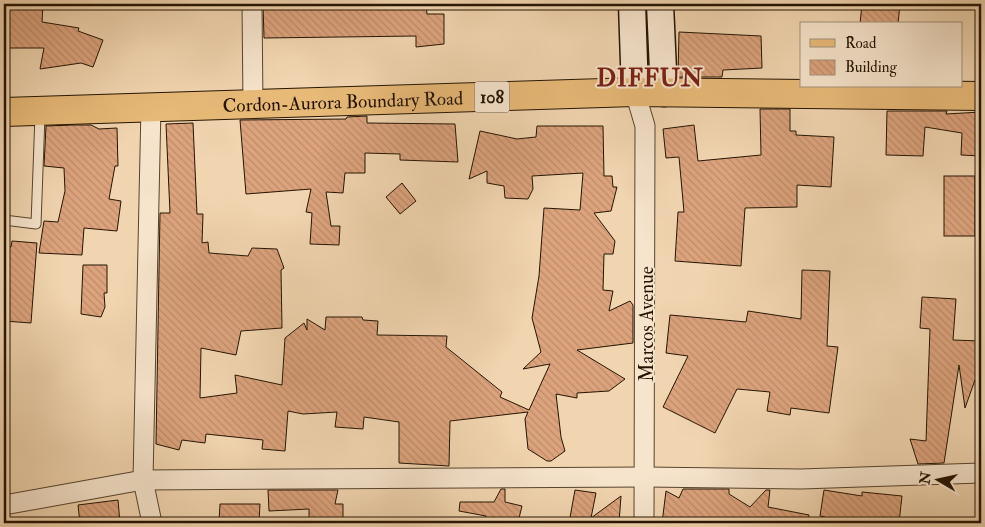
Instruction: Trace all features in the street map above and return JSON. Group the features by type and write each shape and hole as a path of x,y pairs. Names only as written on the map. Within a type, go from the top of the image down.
{"main road":[{"name":"Marcos Avenue","path":"632,4 636,92"},
{"path":"660,4 664,93"},
{"name":"Cordon-Aurora Boundary Road","path":"4,112 636,92 981,96"}],"street":[{"path":"252,4 253,105"},
{"name":"Marcos Avenue","path":"636,92 645,126 646,477 644,523"},
{"path":"645,126 664,93"},
{"path":"151,106 143,480 152,523"},
{"path":"4,505 143,480 646,477 801,479 981,473"}],"lane":[{"path":"4,220 36,224 40,110"}],"building":[{"path":"4,4 43,4 42,22 79,28 78,31 103,40 93,67 81,63 40,69 44,48 4,48"},
{"path":"263,4 426,4 427,14 444,14 444,44 416,47 416,36 264,38"},
{"path":"862,4 900,4 898,22 860,22"},
{"path":"679,32 761,36 762,68 723,70 722,77 678,77"},
{"path":"760,109 790,109 790,131 796,131 796,135 834,137 831,187 797,185 797,207 745,208 741,266 675,261 678,212 684,212 679,157 666,158 663,129 694,125 698,161 761,155"},
{"path":"887,111 947,111 946,114 981,112 981,156 961,155 962,133 925,127 923,156 886,155"},
{"path":"367,116 367,123 455,124 458,162 400,160 400,154 365,153 365,173 345,173 343,193 326,192 331,226 340,226 339,245 310,244 312,213 306,212 311,189 246,194 240,120 346,119 347,117"},
{"path":"193,123 197,214 203,214 202,243 208,242 209,253 248,256 252,248 277,249 284,268 281,270 282,328 241,331 236,355 201,348 200,398 237,393 235,375 282,385 285,338 304,323 307,330 307,319 325,330 326,317 362,317 363,320 378,321 377,335 447,336 446,347 502,392 500,397 529,410 550,364 523,369 541,352 532,318 539,276 544,208 580,210 583,173 532,176 533,189 528,199 505,198 504,186 487,183 487,171 469,179 480,131 517,139 536,137 537,126 603,126 604,176 612,176 613,187 617,187 611,211 594,213 615,241 613,254 604,254 603,290 613,291 609,311 630,301 633,305 633,343 577,350 625,379 609,391 577,393 577,398 556,394 561,437 565,451 551,461 547,461 528,449 525,419 528,412 450,421 449,466 399,463 399,422 364,417 363,429 335,427 337,412 303,414 288,411 285,451 262,449 263,440 206,434 205,443 182,440 179,450 156,444 160,213 170,213 166,124"},
{"path":"91,125 99,129 117,128 118,166 115,166 109,199 121,201 117,231 84,228 82,255 39,253 44,221 58,222 65,191 64,168 44,166 46,126"},
{"path":"944,176 975,176 975,236 944,236"},
{"path":"402,183 416,201 400,214 386,197"},
{"path":"12,241 37,243 31,323 4,321 9,247 11,247"},
{"path":"83,265 107,265 107,293 104,293 105,307 101,317 81,314"},
{"path":"802,270 830,271 827,346 838,347 829,413 791,408 790,415 767,411 770,392 737,389 715,433 663,407 688,356 666,353 670,315 746,322 748,311 801,319"},
{"path":"922,297 956,299 953,340 981,341 981,380 975,380 965,408 959,365 944,463 918,464 910,439 926,441 930,329 920,328"},
{"path":"501,489 505,489 505,502 522,506 518,522 505,519 505,523 481,523 486,516 459,511 460,502 494,502"},
{"path":"683,489 729,489 729,494 750,507 766,490 770,490 768,507 809,515 808,523 662,523 666,491 679,498"},
{"path":"268,490 338,490 335,504 343,504 343,523 309,523 309,509 269,511"},
{"path":"575,490 596,493 591,518 621,496 619,523 569,523"},
{"path":"824,490 862,496 862,492 902,496 899,523 824,523 825,517 820,516"},
{"path":"118,500 120,523 80,523 78,505"},
{"path":"220,504 260,504 259,523 219,522"}],"district":[{"name":"DIFFUN","path":"650,78"}]}
